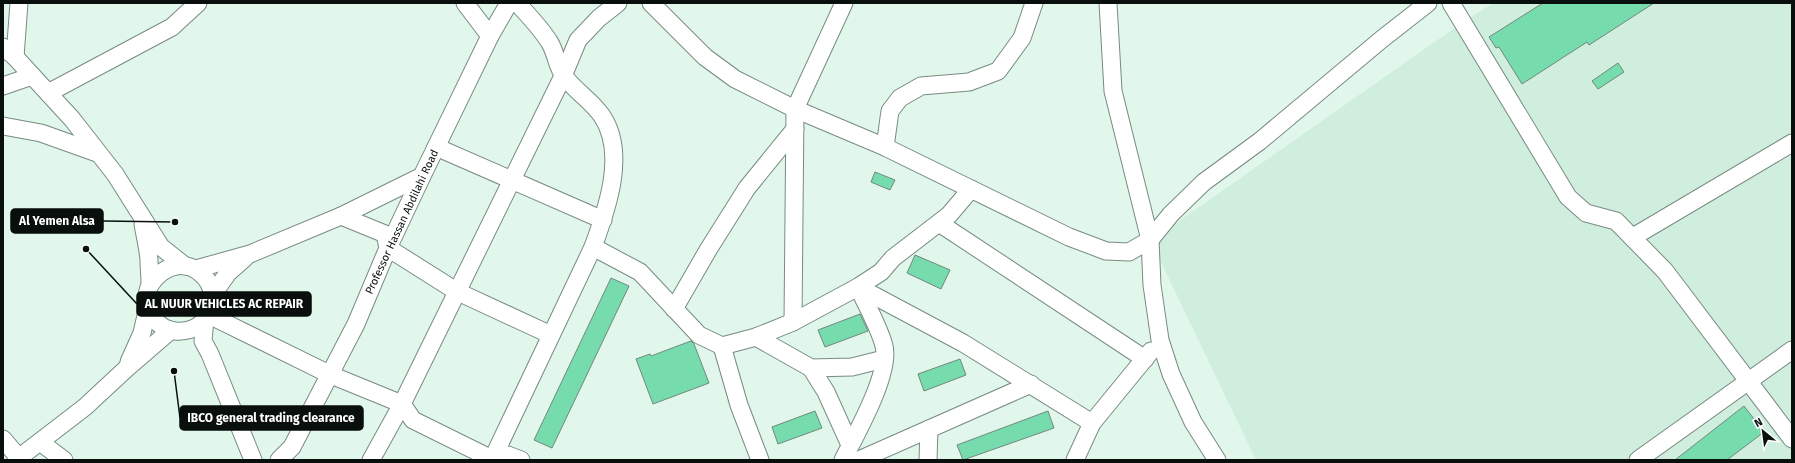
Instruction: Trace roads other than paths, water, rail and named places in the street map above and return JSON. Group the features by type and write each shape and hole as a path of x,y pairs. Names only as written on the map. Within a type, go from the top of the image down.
{"street":[{"path":"19,3 9,52 72,120 115,174 161,247 204,276 210,284 212,305 207,317 203,341 210,354 253,460"},
{"path":"48,93 172,27 198,3"},
{"path":"465,3 490,36"},
{"name":"Professor Hassan Abdilahi Road","path":"280,460 292,447 331,375 356,324 388,248 422,176 490,36 509,3"},
{"path":"492,460 593,247 603,220 615,160 612,140 602,116 563,76 550,44 535,23 517,3"},
{"path":"372,460 402,404 456,291 563,76 578,40 599,18 618,3"},
{"path":"651,3 704,57 735,79 795,109 885,147 1069,237 1106,252 1129,252 1150,240 1171,214 1204,182 1260,141 1376,44 1428,3"},
{"path":"793,322 795,109 844,3"},
{"path":"885,147 890,112 900,98 921,86 969,82 998,71 1022,38 1034,3"},
{"path":"1108,3 1113,91 1150,240 1152,286 1160,340 1170,374 1193,422 1217,460"},
{"path":"1451,3 1568,197 1586,213 1616,221 1665,271 1792,439"},
{"path":"3,86 32,76"},
{"path":"3,126 41,133 97,153"},
{"path":"674,309 708,250 747,188 795,129"},
{"path":"1633,237 1792,144"},
{"path":"436,148 603,220"},
{"path":"150,285 156,276 165,269 175,266 190,268 250,254 341,216 422,176"},
{"path":"593,247 640,272 699,335 722,346 756,337 793,322 858,287 881,272 893,258 939,223 971,190"},
{"path":"126,368 142,333 148,307 147,296 150,285 149,258 142,216"},
{"path":"341,216 385,234 388,248 456,291 551,335"},
{"path":"939,223 1145,359"},
{"path":"212,294 228,273 250,254"},
{"path":"851,455 883,370 885,347 858,287"},
{"path":"858,287 963,343 1092,423"},
{"path":"148,307 153,317 160,325 173,330 182,331 193,328 207,317"},
{"path":"207,317 331,375 402,404 413,420 492,460 508,455 521,460"},
{"path":"173,330 195,346 210,354"},
{"path":"3,439 18,459 85,407 126,368 173,330"},
{"path":"756,337 811,368 826,392 851,455"},
{"path":"1075,460 1092,423 1160,340"},
{"path":"722,346 739,405 760,460"},
{"path":"1638,460 1792,350"},
{"path":"811,368 852,367 884,359"},
{"path":"851,455 929,429 1031,384"},
{"path":"928,460 929,429"},
{"path":"40,442 64,460"}],"place":[{"name":"Al Yemen Alsa","path":"175,222"},
{"name":"AL NUUR VEHICLES AC REPAIR","path":"86,249"},
{"name":"IBCO general trading clearance","path":"174,371"}]}
